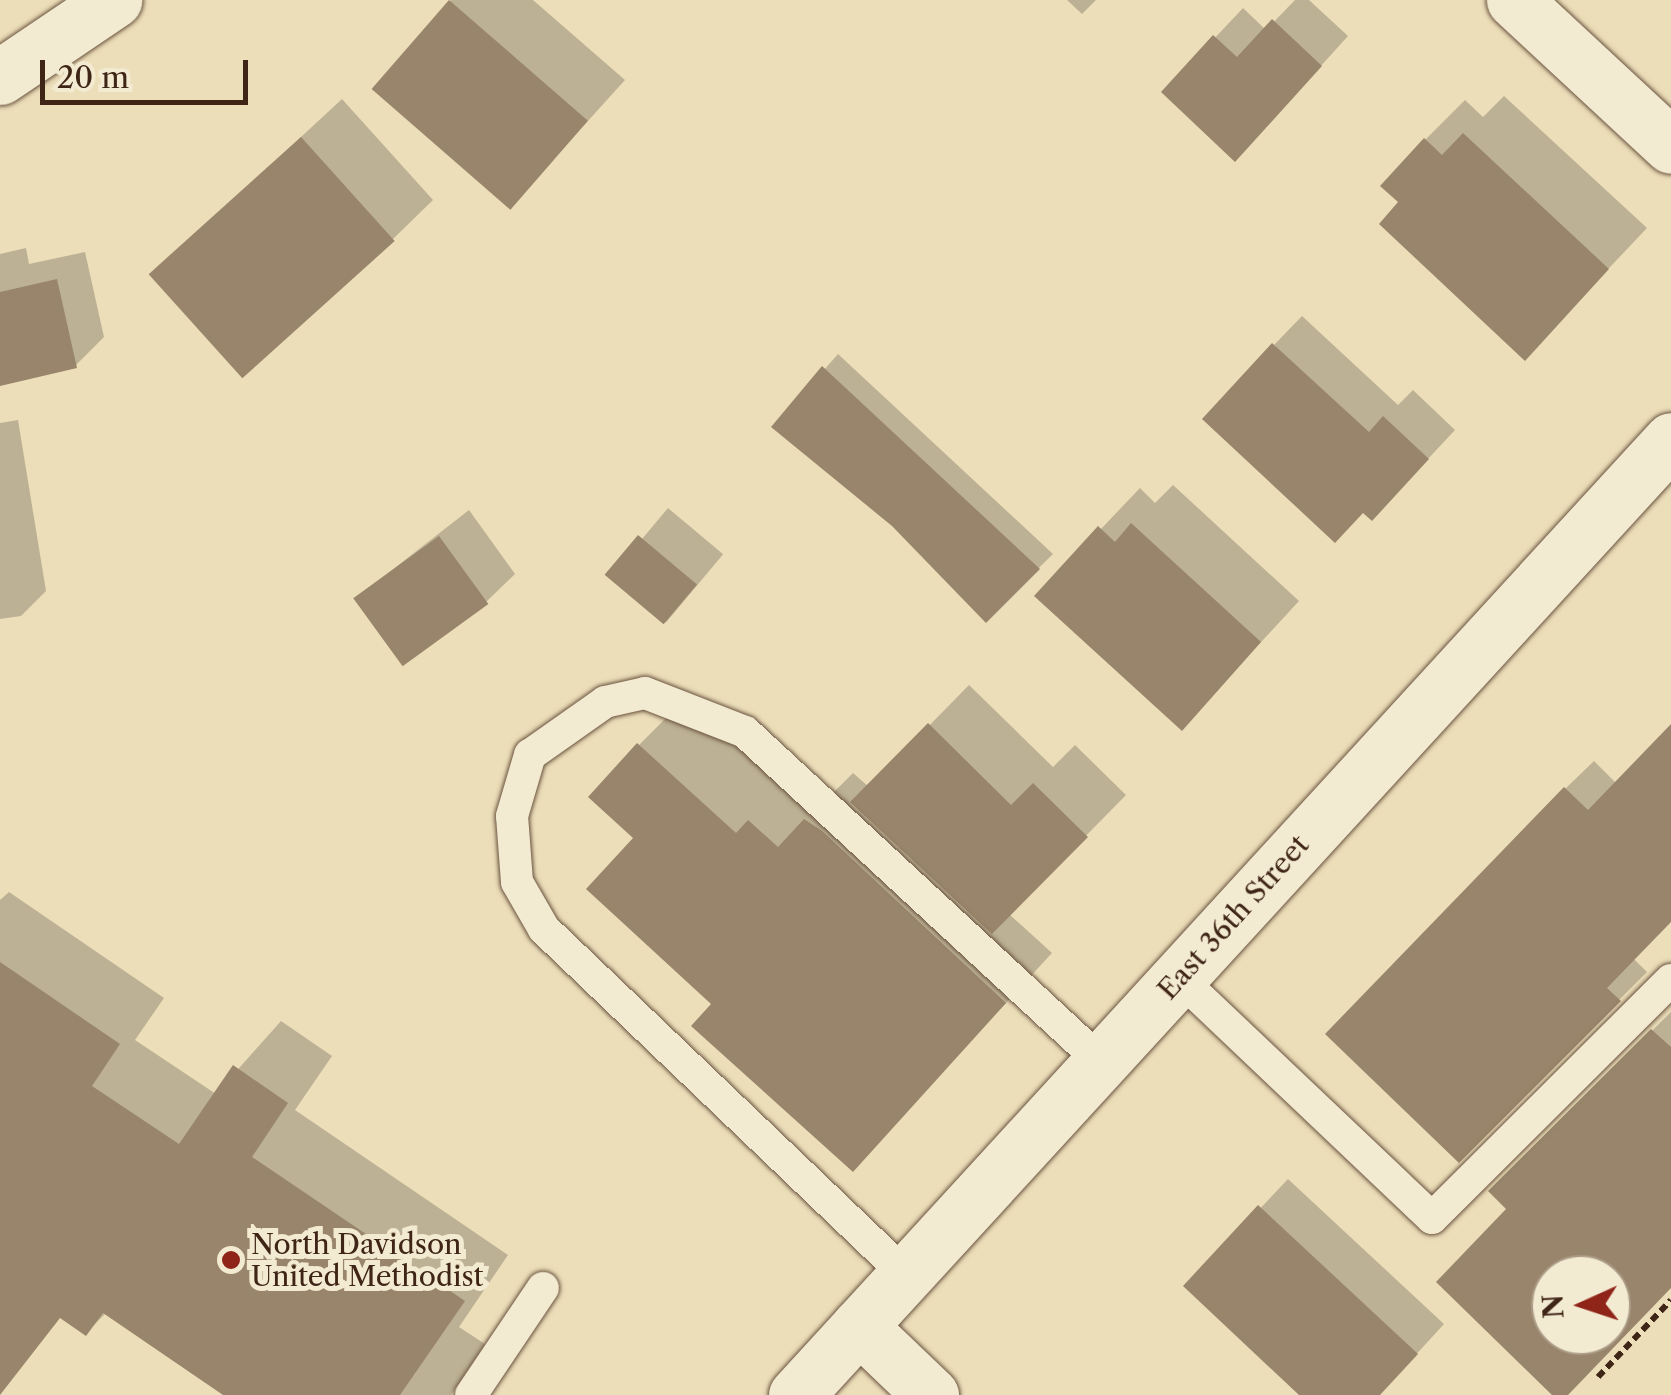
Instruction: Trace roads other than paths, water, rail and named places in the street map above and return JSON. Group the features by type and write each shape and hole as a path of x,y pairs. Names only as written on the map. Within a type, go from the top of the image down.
{"street":[{"path":"0,77 114,0"},
{"path":"1514,0 1671,146"},
{"name":"East 36th Street","path":"796,1395 1671,440"},
{"path":"859,1326 931,1395"}],"lane":[{"path":"906,1276 544,930 518,882 512,816 530,755 605,702 645,694 745,732 1101,1062"},
{"path":"1178,978 1432,1218 1671,980"},
{"path":"471,1395 544,1288"}],"place":[{"name":"North Davidson United Methodist","path":"231,1260"}]}
